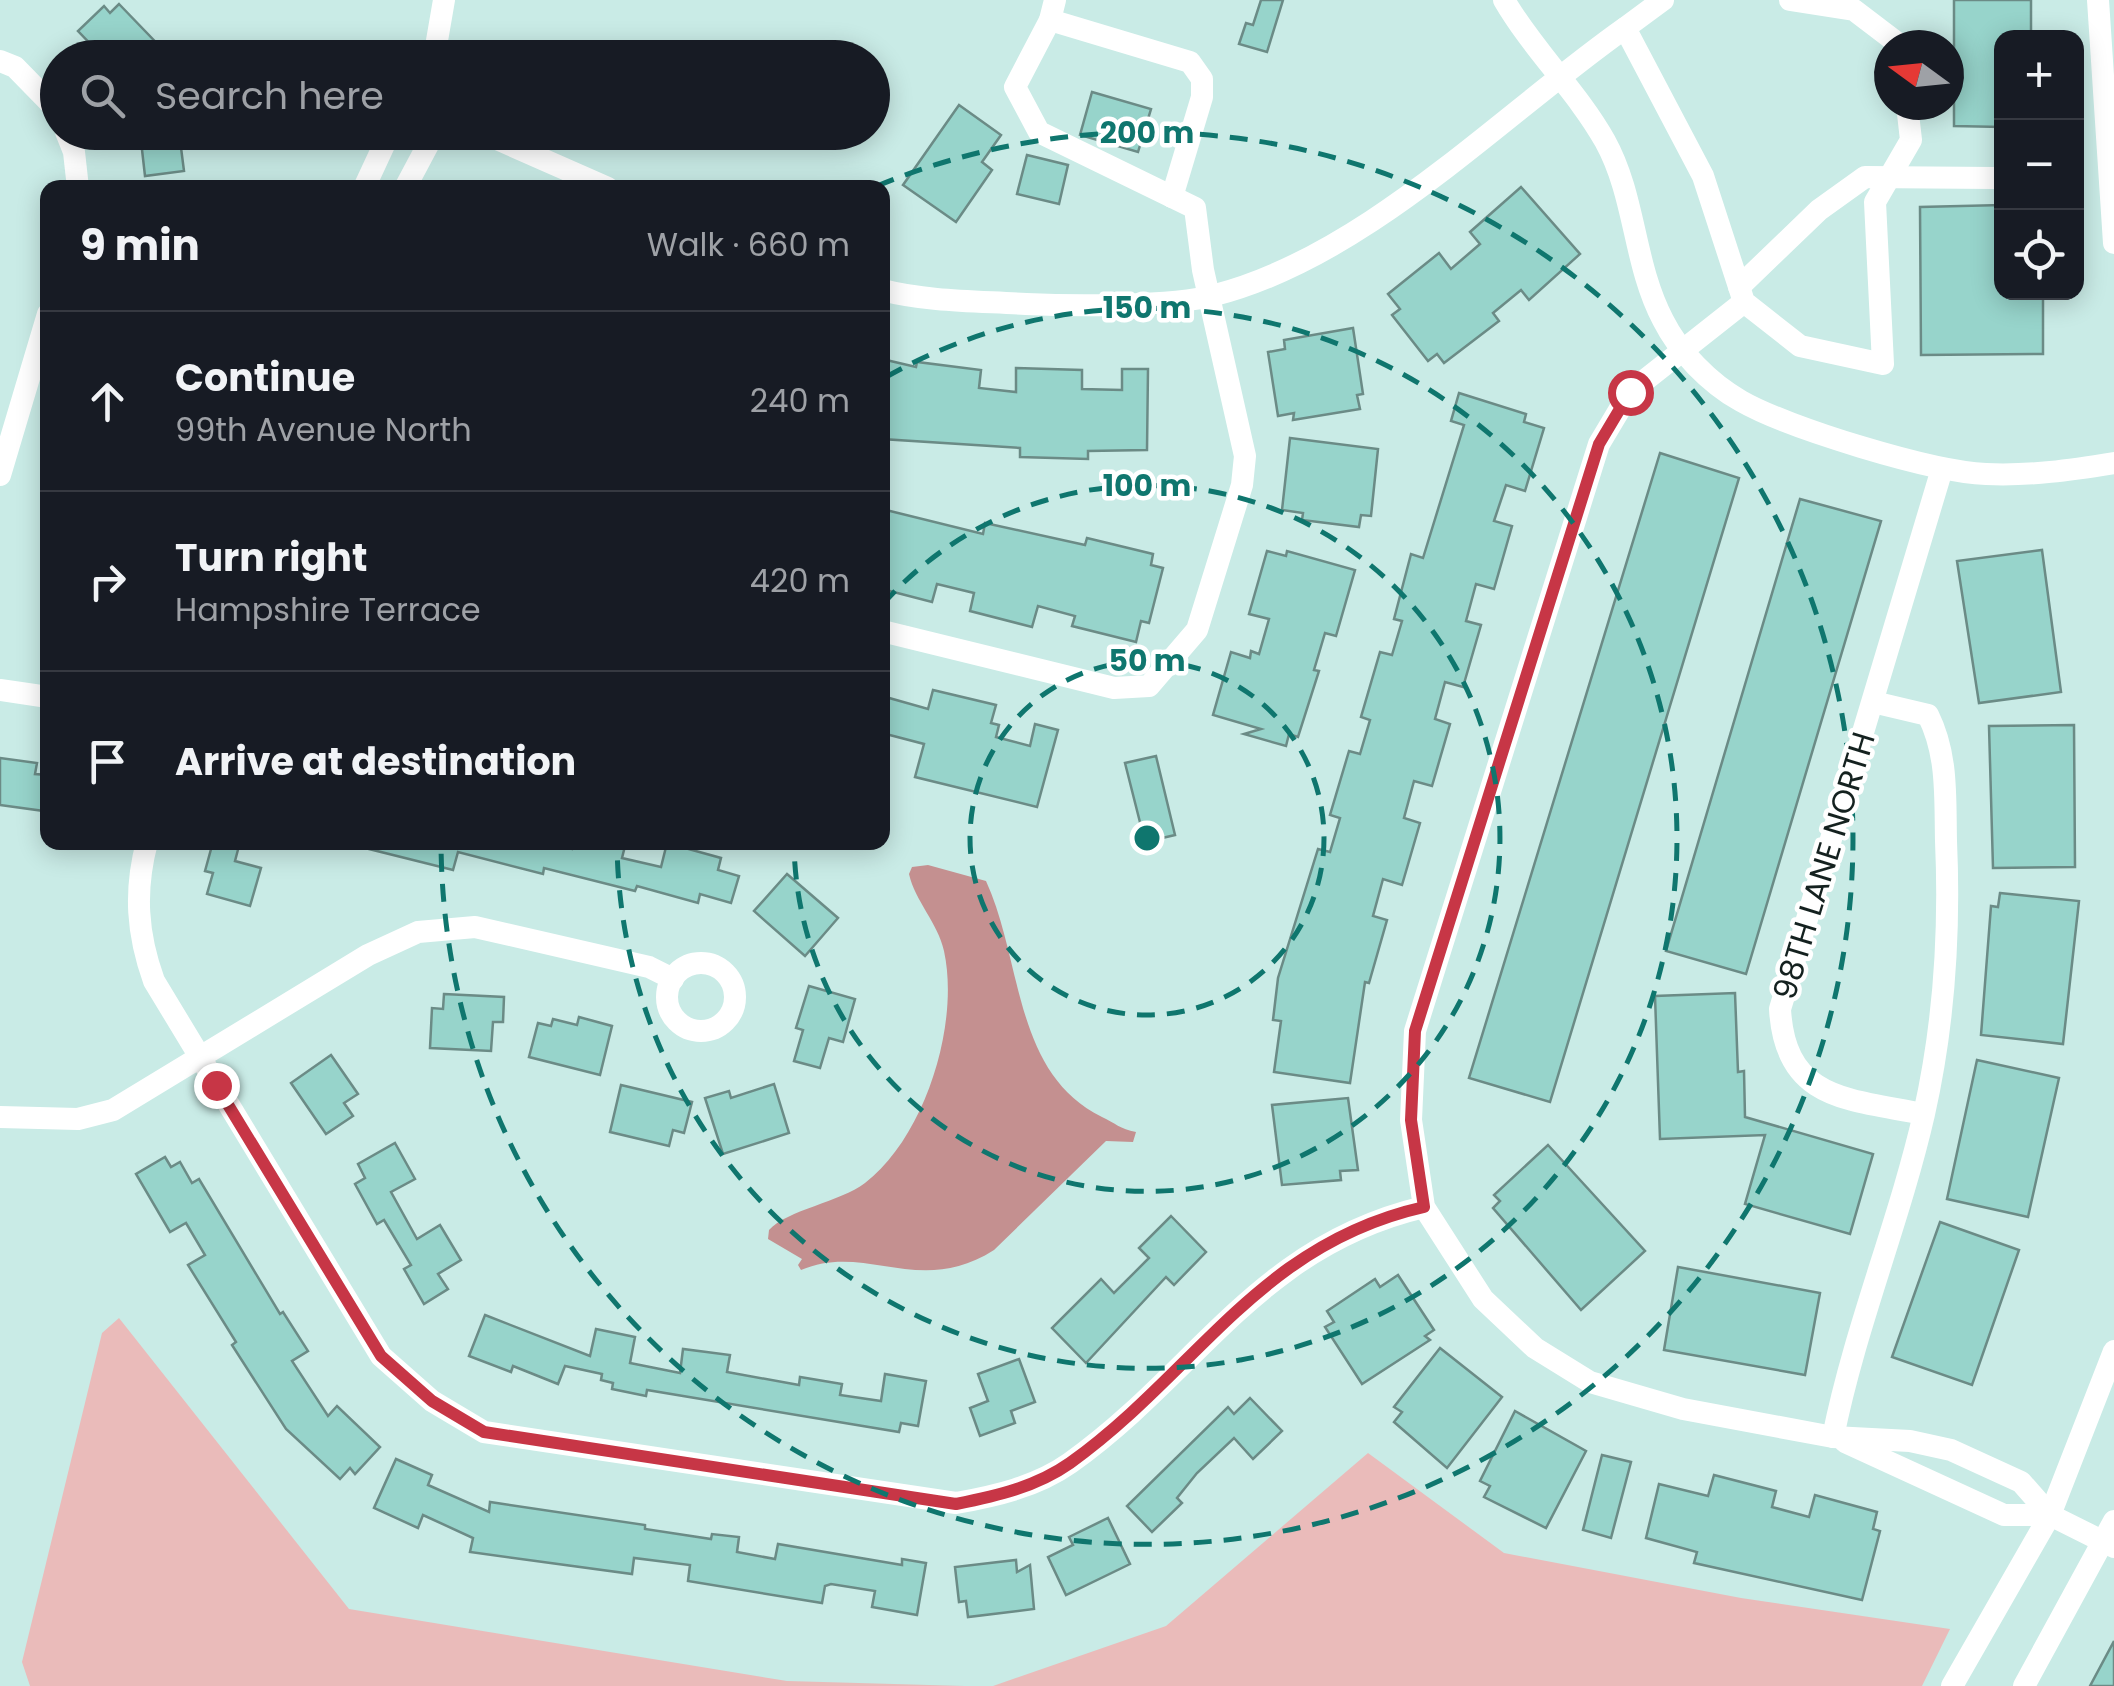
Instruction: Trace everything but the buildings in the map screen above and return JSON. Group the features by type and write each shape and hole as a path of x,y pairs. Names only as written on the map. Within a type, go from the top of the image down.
{"street":[{"path":"437,40 444,0"},
{"path":"1504,0 1604,138 1620,171 1650,295 1681,348 1710,379 1740,401 1777,418 1942,469 2029,475 2114,463"},
{"path":"890,292 909,297 1063,306 1210,297 1253,284 1373,221 1559,77 1632,14 1663,0"},
{"path":"1790,0 1854,10 1880,30"},
{"path":"2098,0 2114,243"},
{"path":"890,634 1114,688 1149,686 1197,630 1242,485 1242,428 1210,297 1196,208 1039,132 1016,87 1053,10 1190,62 1202,79 1202,97 1172,196"},
{"path":"1632,14 1703,176 1742,294 1800,346 1883,364 1875,202 1911,140 1909,120"},
{"path":"0,61 15,67 40,93"},
{"path":"73,150 77,180"},
{"path":"368,180 382,150"},
{"path":"409,180 425,150"},
{"path":"522,150 590,180"},
{"path":"1994,178 1865,177 1819,210 1742,294 1630,392 1599,444 1415,1031 1411,1120 1424,1207 1483,1299 1535,1348 1590,1382 1683,1408 1832,1437 1910,1441 1951,1450 2021,1482 2050,1515"},
{"path":"0,475 40,341"},
{"name":"98TH LANE NORTH","path":"1924,1114 1827,1094 1795,1069 1782,1042 1780,1009 1942,469"},
{"path":"0,690 40,695"},
{"name":"98TH LANE NORTH","path":"1832,1437 1847,1367 1924,1114 1940,1012 1949,901 1943,744 1928,715 1873,702"},
{"path":"146,850 138,879 140,943 154,981 381,1356 432,1401 484,1432 956,1504 1006,1494 1068,1464 1277,1274 1371,1220 1424,1207"},
{"path":"0,1117 78,1120 113,1110 368,955 418,932 475,926 649,967 673,979"},
{"path":"1952,1686 2050,1515 2114,1350"},
{"path":"1832,1437 2004,1516 2050,1515 2111,1537 2024,1686"}],"shaded area":[{"path":"928,865 986,881 1024,1013 1052,1073 1073,1098 1122,1128 1136,1132 1133,1142 1106,1141 994,1250 967,1263 917,1270 848,1262 801,1270 798,1265 802,1259 768,1239 769,1230 788,1217 865,1183 905,1138 933,1077 947,1012 948,980 941,941 909,874 912,867"},
{"path":"119,1318 349,1609 787,1681 965,1686 30,1686 22,1662 102,1333"},
{"path":"1368,1453 1504,1553 1741,1598 1950,1629 1922,1686 993,1686 1166,1626"}],"route":[{"path":"216,1085 381,1356 432,1401 484,1432 956,1504 1006,1494 1068,1464 1277,1274 1371,1220 1424,1207 1411,1120 1415,1031 1599,444 1630,392"}]}
